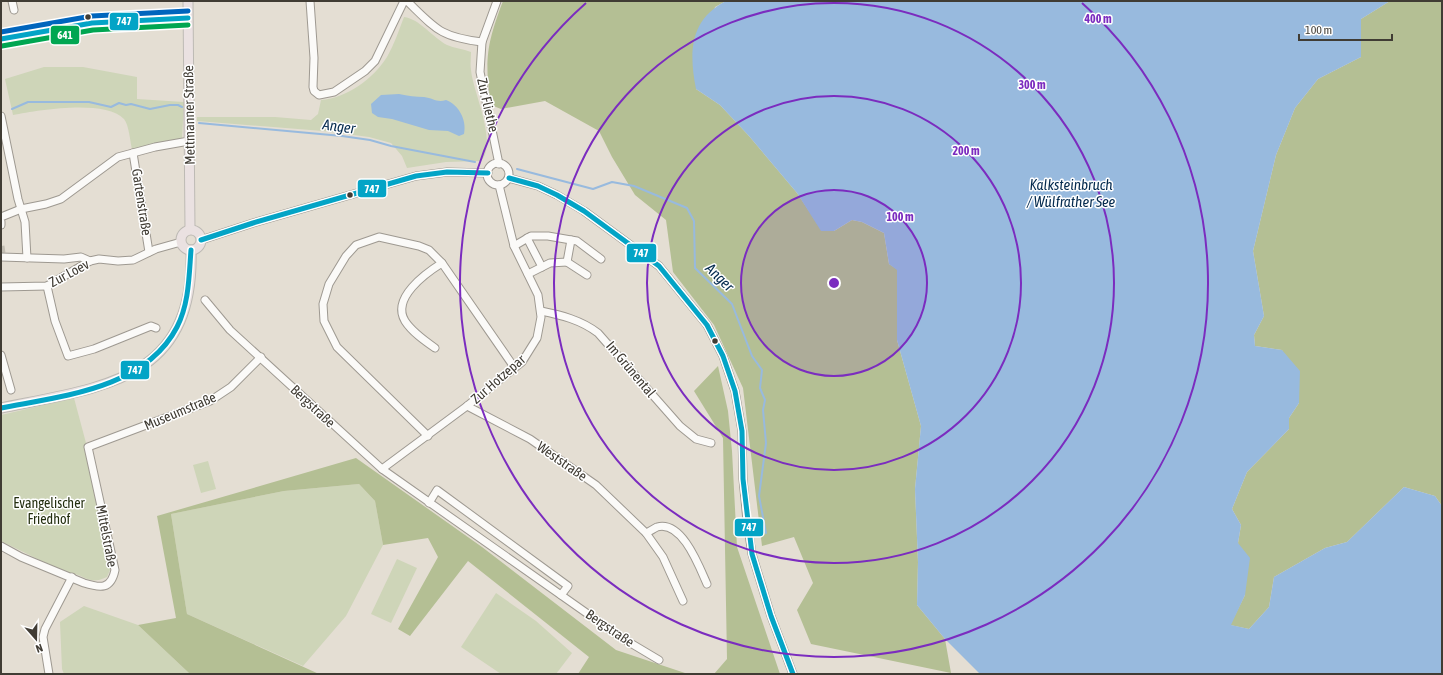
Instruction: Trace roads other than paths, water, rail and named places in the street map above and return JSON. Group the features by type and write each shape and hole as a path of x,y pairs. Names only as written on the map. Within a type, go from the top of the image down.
{"main road":[{"name":"Mettmanner Straße","path":"188,1 190,229"},
{"path":"190,229 197,231 201,240 198,247 191,250 185,248 180,238 183,232 190,229"},
{"path":"1,408 91,389 110,383 137,370 156,358 176,331 185,309 190,284 191,250"}],"street":[{"path":"12,1 14,10"},
{"path":"310,1 314,58 314,91 317,93 328,94 334,92 365,71 374,61 384,45 404,1"},
{"path":"408,1 444,34 454,38 482,42"},
{"name":"Zur Fliethe","path":"497,1 482,42 481,82 494,130 500,164"},
{"path":"1,39 92,23 188,18"},
{"path":"1,116 15,187 25,222 28,258"},
{"path":"1,217 21,209 46,204 61,199 118,157 189,141"},
{"name":"Gartenstraße","path":"134,153 150,252"},
{"path":"500,164 507,168 509,178 504,184 499,185 490,182 488,173 493,165 500,164"},
{"path":"201,240 239,227 416,176 447,172 488,173"},
{"path":"509,178 538,186 557,194 584,211 659,266 707,325 723,356 735,390 742,431 743,479 752,554 771,616 793,674"},
{"name":"Zur Hotzepar","path":"382,469 428,436 522,362 534,345 540,329 538,295 514,246 499,185"},
{"path":"514,246 531,236 548,236 576,242 601,259"},
{"path":"428,436 337,347 324,321 323,304 329,284 346,256 356,245 380,237 429,250 442,263 514,367"},
{"path":"528,238 542,267"},
{"path":"567,262 571,240"},
{"name":"Zur Loev","path":"1,287 47,286 90,261 99,259 118,261 133,260 150,252 181,242"},
{"path":"2,256 64,259 81,257 90,261"},
{"path":"528,274 550,263 567,262 587,275"},
{"path":"435,348 404,321 401,311 405,297 416,284 442,263"},
{"path":"47,286 55,321 68,356 94,349 151,326 156,328"},
{"name":"Bergstraße","path":"205,300 230,330 382,469 622,638 659,660"},
{"name":"Im Grünental","path":"540,312 566,317 584,324 598,332 680,426 696,438 711,443"},
{"path":"1,355 11,390"},
{"name":"Museumstraße","path":"88,447 191,409 216,398 231,387 260,357"},
{"name":"Weststraße","path":"467,406 530,438 596,485 646,533 663,557 683,601"},
{"name":"Mittelstraße","path":"72,577 89,585 102,587 108,585 113,579 115,570 88,447"},
{"path":"429,503 437,490 568,586 562,595"},
{"path":"646,533 657,527 669,528 679,534 689,548 707,584"},
{"path":"1,546 22,557 72,577 44,633 45,655 49,674"}],"water":[{"name":"Kalksteinbruch / Wülfrather See","path":"726,1 1390,1 1361,19 1361,57 1318,79 1295,108 1276,155 1253,251 1264,316 1254,335 1255,346 1282,350 1300,371 1299,403 1289,418 1289,429 1247,472 1232,509 1241,525 1238,543 1250,558 1245,595 1231,625 1249,629 1269,607 1274,577 1325,548 1347,542 1404,487 1435,496 1442,506 1442,674 980,674 945,639 917,605 918,562 915,489 921,426 897,340 897,270 889,264 884,233 862,222 852,220 834,231 821,231 797,193 749,136 720,105 696,89 693,63 694,39 698,28 705,18 714,9"},
{"path":"399,94 437,101 446,100 451,102 458,109 463,118 465,129 464,134 459,136 448,131 429,130 392,119 378,117 372,113 371,104 381,95"}],"waterway":[{"name":"Anger","path":"12,109 28,102 89,102 111,107 119,103 126,105 131,104 150,109 170,105 178,105 182,107"},
{"name":"Anger","path":"199,123 342,136 370,140 391,146 475,162"},
{"name":"Anger","path":"517,169 593,189 612,182 634,186 687,208 694,221 695,268 732,304 752,356 762,370 760,388 765,400 763,410 766,443 759,496 766,533"}],"tunnel":[{"path":"1,246 2,253"}],"park label":[{"name":"Evangelischer Friedhof","path":"49,512"}]}
